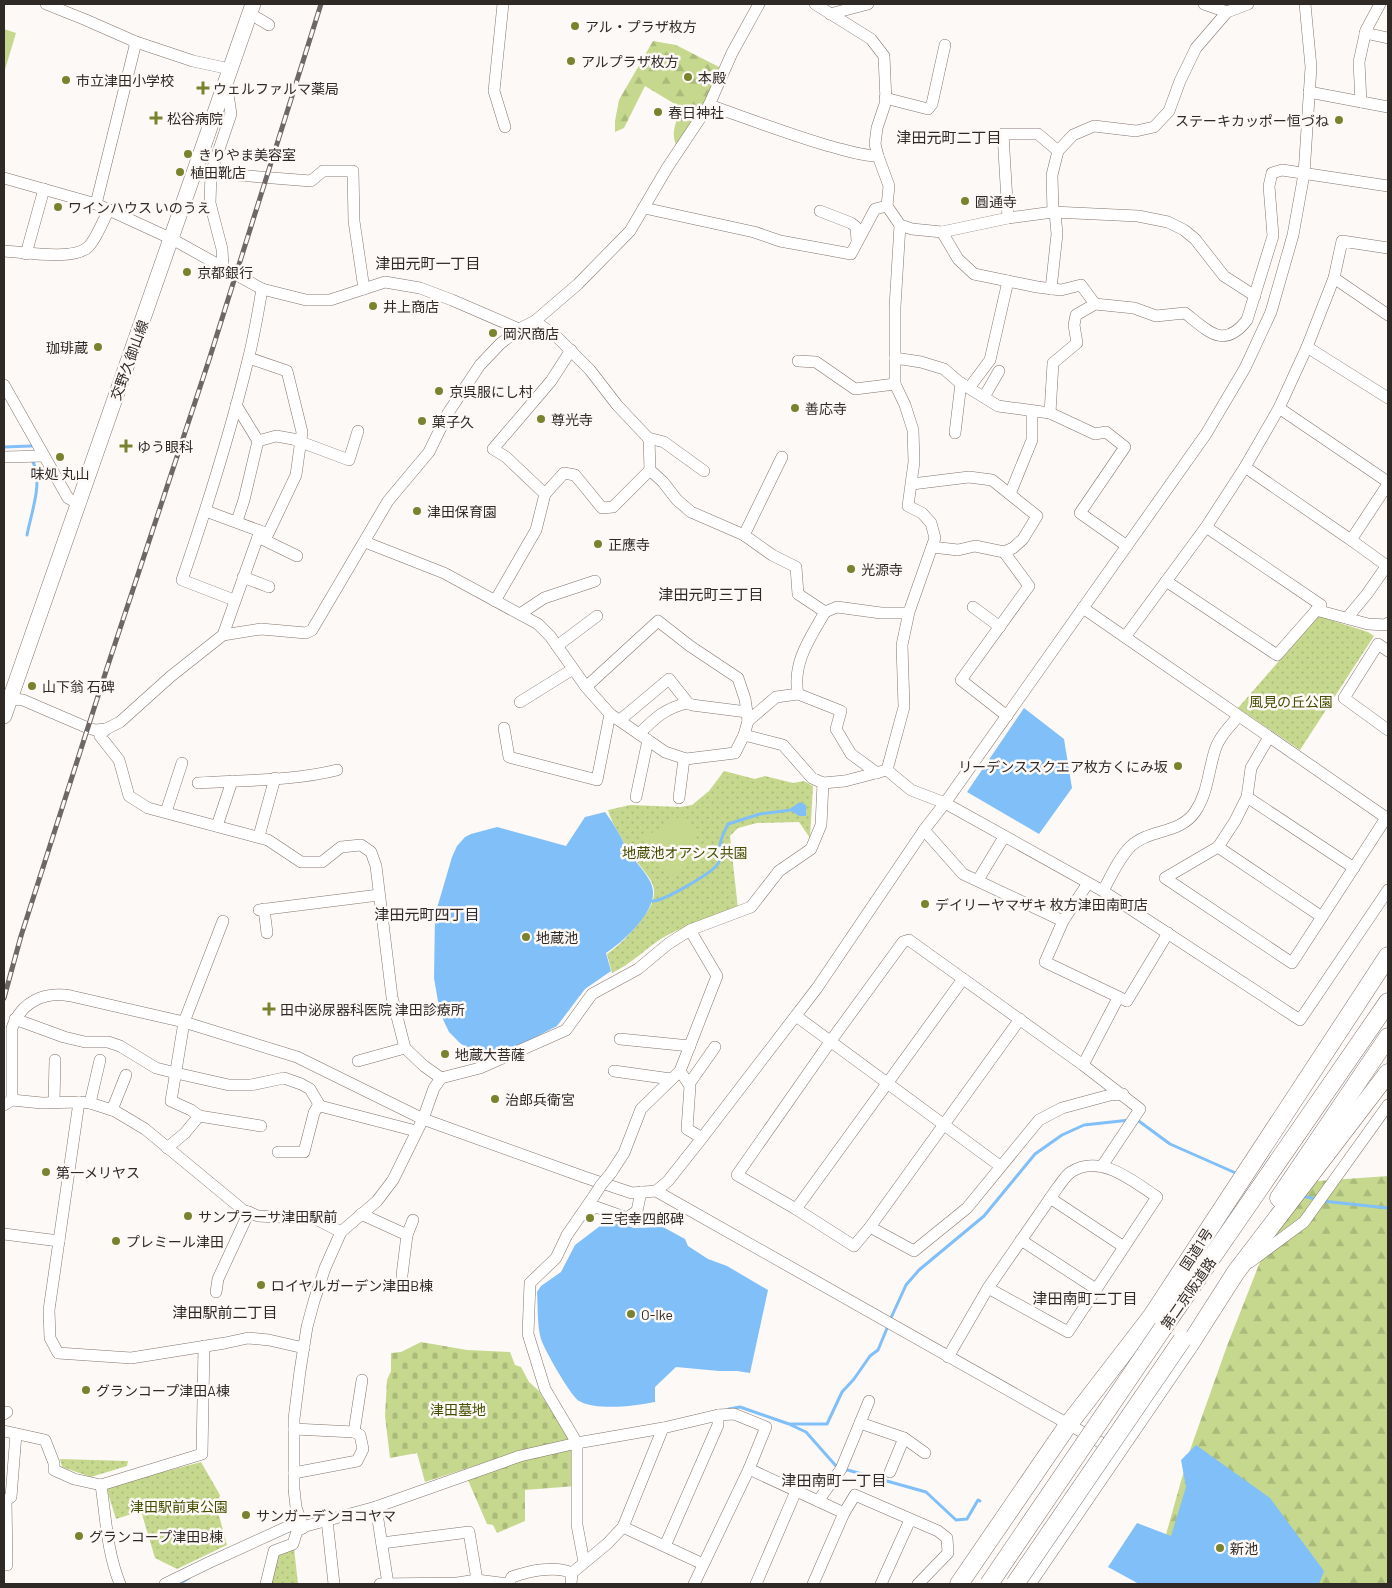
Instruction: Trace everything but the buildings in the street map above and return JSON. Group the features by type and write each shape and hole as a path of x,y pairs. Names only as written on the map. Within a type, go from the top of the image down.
{"highway":[{"name":"国道1号","path":"960,1584 1068,1425 1152,1316 1388,956"},
{"name":"第二京阪道路","path":"989,1584 1388,1002"},
{"name":"第二京阪道路","path":"1015,1584 1186,1342 1388,1037"},
{"path":"1026,1584 1117,1452 1186,1342 1236,1272 1388,1073"}],"main road":[{"name":"交野久御山線","path":"4,716 7,698 172,239 251,9"}],"street":[{"path":"46,4 136,42 193,60 228,75 231,114 211,174 210,203 222,249 223,267"},
{"path":"502,4 494,91 505,126"},
{"path":"7,698 23,700 88,728 95,730 106,729 120,722 170,677 223,635 261,630 306,633 312,630 388,501 429,452 441,426 480,365 500,344 519,329 535,321 578,284 630,231 667,168 709,105 732,53 759,4"},
{"path":"815,4 871,39 884,56 884,109 877,128 875,144 890,186 886,206 900,225 912,229 942,232 1008,218 1054,212 1138,216 1168,222 1184,230 1195,239 1224,276 1255,296"},
{"path":"830,14 868,4"},
{"path":"1204,4 1227,12"},
{"path":"1051,289 1057,234 1052,175 1058,151 1073,135 1094,126 1136,131 1154,127 1169,111 1180,81 1196,48 1227,12 1248,4"},
{"path":"656,1191 668,1181 817,988 924,830 1206,434 1245,368 1271,312 1293,235 1304,174 1311,67 1305,4"},
{"path":"1361,102 1359,62 1365,33 1380,4"},
{"path":"251,9 269,25"},
{"path":"1365,33 1388,38"},
{"path":"96,204 136,42"},
{"path":"885,98 928,109 932,104 946,45"},
{"path":"1309,92 1388,107"},
{"path":"709,105 754,122 818,142 868,156 878,156"},
{"path":"1008,218 1003,134 1038,134 1058,151"},
{"path":"1050,413 1054,363 1077,343 1074,325 1076,315 1095,304 1134,308 1156,316 1185,313 1213,335 1227,336 1239,330 1246,320 1255,296 1273,236 1269,186 1272,174 1282,170 1388,186"},
{"path":"211,174 311,181 323,171 353,171 354,221 364,288"},
{"path":"4,178 96,204 172,239 262,289 306,300 330,300 385,282 420,288 519,329"},
{"path":"26,254 44,189"},
{"path":"644,208 754,232 780,241 851,254 875,209 886,206"},
{"path":"4,252 26,254 80,253 89,247 109,210"},
{"path":"820,211 851,223 856,227 858,241"},
{"path":"882,771 904,707 902,645 908,613 935,538 932,523 922,513 908,506 912,484 913,430 905,405 895,384 895,306 900,225"},
{"path":"942,232 958,259 974,274 1051,289 1061,290 1081,285 1095,304"},
{"path":"1125,637 1206,527 1245,467 1279,408 1307,347 1334,278 1342,241 1388,248"},
{"path":"1334,278 1388,315"},
{"path":"955,433 965,386 990,360 1008,281"},
{"path":"234,600 182,580 206,511 249,358 262,289"},
{"path":"535,321 571,350 590,370 617,405 649,439 650,470 663,482 677,500 691,512 744,536 772,555 796,567 798,594 825,612"},
{"path":"1307,347 1388,398"},
{"path":"545,494 506,456 493,449 551,381 571,350"},
{"path":"249,358 286,371 302,432 296,475 268,534 259,534"},
{"path":"895,358 921,362 944,369 965,386 998,406 1050,413 1095,434 1106,432 1126,447 1080,513 1126,546"},
{"path":"798,361 816,362 855,389 895,384"},
{"path":"984,397 999,371"},
{"path":"4,386 68,498 77,503"},
{"path":"236,405 258,441 237,522"},
{"path":"1279,408 1388,483 1351,540"},
{"path":"1010,494 1032,440 1032,411"},
{"path":"258,441 276,436 293,439 350,460 358,431"},
{"path":"648,438 664,442 704,471"},
{"path":"4,457 44,456"},
{"path":"744,536 782,458"},
{"path":"1245,467 1388,565 1347,618"},
{"path":"495,601 536,530 545,494 564,473 575,475 602,508 613,508 650,470"},
{"path":"912,484 969,477 992,480 1037,516 1023,539 1013,548 1004,552 974,546 958,550 932,547"},
{"path":"206,511 237,522 297,556"},
{"path":"1166,581 1276,655 1321,605 1206,527"},
{"path":"223,635 259,534"},
{"path":"365,542 444,573 538,624 557,646 586,687 615,717 665,752 684,759 735,753 744,734 747,716 745,699 738,678 690,646 658,621 586,687"},
{"path":"1004,552 1029,586 961,680 1006,716"},
{"path":"243,577 269,586"},
{"path":"520,614 544,598 595,581"},
{"path":"798,694 796,672 804,647 825,612 837,607 881,613 908,613"},
{"path":"973,607 1000,627"},
{"path":"1083,608 1387,818 1292,963 1165,878 1218,847 1235,821 1247,797 1251,768 1269,737"},
{"path":"1316,610 1368,624 1387,625 1388,623"},
{"path":"557,646 598,616"},
{"path":"1388,651 1378,644 1344,698 1388,730"},
{"path":"520,702 573,669"},
{"path":"504,728 509,757 597,780 615,717 669,679 688,703"},
{"path":"636,797 644,737 658,715 673,706 688,703 747,716 776,697 798,694 841,711 836,729 851,754 911,790 945,803 1102,891 1300,1020 1388,890"},
{"path":"1102,891 1117,865 1132,845 1147,837 1184,823 1194,813 1204,795 1215,749 1226,731 1239,716"},
{"path":"106,729 100,736 119,760 129,796 148,808 237,832 259,836 301,862 322,862 341,848 361,845 371,852 376,866 392,997 405,1048 424,1066 441,1078"},
{"path":"744,734 783,745 812,778 823,783 845,781 882,771"},
{"path":"679,798 684,759"},
{"path":"166,812 182,762"},
{"path":"198,783 324,774 337,770"},
{"path":"259,836 275,778"},
{"path":"217,826 232,781"},
{"path":"266,1584 274,1551 293,1544 301,1525 296,1508 294,1429 304,1348 325,1268 341,1232 377,1201 393,1180 423,1119 434,1088 441,1078 480,1068 566,1030 592,994 638,969 668,944 690,930 751,908 779,871 811,849 821,825 823,783"},
{"path":"1247,797 1354,868"},
{"path":"924,830 964,874 1063,921"},
{"path":"978,880 1004,837"},
{"path":"1218,847 1322,917"},
{"path":"1088,883 1063,921 1045,962 1127,1001 1168,933"},
{"path":"267,933 261,910 379,895"},
{"path":"223,921 184,1022 171,1101 191,1110 199,1116 261,1126"},
{"path":"584,1562 577,1525 577,1443 546,1389 528,1334 530,1283 556,1258 567,1235 624,1153 641,1109 676,1075 690,1046 717,976 690,930"},
{"path":"1020,1020 870,1227 854,1246 796,1209 737,1175 903,942 909,940 1084,1065 1140,1109 1102,1166"},
{"path":"796,1209 964,979"},
{"path":"341,1232 316,1219 258,1216 243,1210 145,1129 112,1110 85,1102 8,1103 12,1028 16,1019 27,1005 36,999 60,994 184,1022 296,1058 423,1119 584,1178 632,1193 656,1191 1117,1452"},
{"path":"1084,1065 1118,998"},
{"path":"796,1016 1000,1166"},
{"path":"16,1019 64,1037 85,1042 108,1042 120,1046 156,1068 229,1085 251,1085 284,1078 310,1089 320,1106 416,1131"},
{"path":"620,1039 690,1046"},
{"path":"702,1138 687,1129 689,1084 714,1047"},
{"path":"358,1062 405,1048"},
{"path":"54,1102 55,1060"},
{"path":"100,1060 85,1102 59,1241 49,1310 50,1338 58,1353 131,1358 248,1338 269,1340 304,1348"},
{"path":"614,1071 676,1075 689,1084"},
{"path":"112,1110 126,1076"},
{"path":"870,1227 914,1251 967,1208 1039,1120 1062,1108 1110,1095 1123,1094"},
{"path":"278,1152 304,1152 314,1112 318,1104"},
{"path":"1236,1272 1304,1222 1388,1105"},
{"path":"167,1148 185,1133 199,1116"},
{"path":"948,1357 988,1288 1050,1198 1071,1172 1083,1167 1102,1166 1124,1175 1156,1197 1068,1332 988,1288"},
{"path":"582,1215 596,1207 627,1218 637,1211 641,1192"},
{"path":"1050,1198 1124,1246"},
{"path":"216,1292 218,1280 249,1212"},
{"path":"362,1214 407,1235"},
{"path":"402,1275 407,1235 413,1220"},
{"path":"4,1234 59,1241"},
{"path":"1021,1240 1096,1289"},
{"path":"4,1431 45,1440 54,1463 54,1470 74,1479 101,1485 202,1454 204,1346"},
{"path":"354,1432 362,1380"},
{"path":"818,1501 841,1469 868,1402"},
{"path":"166,1584 216,1559 301,1525 376,1508 520,1456 577,1443 734,1414 766,1427 694,1584"},
{"path":"665,1546 718,1425 718,1416"},
{"path":"860,1423 904,1438 925,1453"},
{"path":"376,1508 382,1543 385,1584 458,1584 477,1580 508,1584 512,1576 524,1573 565,1570 572,1579 584,1562 608,1543 623,1527 663,1428"},
{"path":"294,1429 354,1432 360,1435 363,1449 357,1461 294,1473"},
{"path":"4,1565 7,1565 5,1502 11,1497 16,1434"},
{"path":"890,1472 904,1438"},
{"path":"748,1469 844,1513"},
{"path":"101,1485 106,1535 112,1565 120,1584"},
{"path":"756,1584 796,1491"},
{"path":"814,1584 844,1513 855,1495 938,1531 947,1538 948,1553 918,1584"},
{"path":"327,1520 334,1584"},
{"path":"881,1584 910,1520"},
{"path":"623,1527 703,1564"},
{"path":"382,1543 469,1532 477,1580"}],"green space":[{"path":"4,29 16,33 4,73"},
{"name":"春日神社","path":"653,41 676,45 721,68 706,103 677,146 674,132 678,117 683,109 645,86 624,128 615,132 619,100"},
{"name":"風見の丘公園","path":"1318,616 1368,632 1374,636 1300,750 1238,708"},
{"name":"地蔵池オアシス共園","path":"724,771 755,779 765,776 793,783 804,781 813,786 810,838 799,822 757,823 738,828 730,836 738,909 673,932 612,973 607,954 625,939 640,922 652,903 654,890 648,876 621,838 608,810 630,805 680,807 692,805 709,791"},
{"path":"683,815 706,854 668,877 645,837"},
{"path":"1388,1176 1388,1584 1152,1584 1189,1453 1227,1346 1280,1211 1317,1181"},
{"name":"津田墓地","path":"421,1342 467,1350 510,1352 515,1365 521,1367 529,1382 538,1390 571,1441 508,1455 425,1482 417,1453 390,1458 385,1416 387,1380 391,1371 391,1353 401,1352"},
{"path":"570,1448 576,1486 525,1490 525,1521 497,1533 493,1525 487,1524 467,1478 521,1457"},
{"path":"60,1459 128,1461 127,1466 91,1477 62,1467"},
{"name":"津田駅前東公園","path":"201,1462 220,1495 217,1508 227,1545 177,1569 155,1558 141,1511 116,1519 106,1487"},
{"path":"294,1548 298,1584 270,1584 276,1554"}],"water":[{"path":"1024,708 1064,739 1072,788 1039,834 967,792"},
{"path":"800,802 806,805 806,816 799,816 791,811 791,808"},
{"path":"605,812 629,852 647,876 653,891 649,908 637,926 621,942 606,953 611,971 585,989 557,1026 520,1045 496,1053 469,1048 461,1044 449,1032 440,1013 434,978 435,915 457,846 465,837 471,834 497,827 566,846 585,817"},
{"path":"611,1221 634,1228 663,1227 685,1239 688,1246 708,1259 727,1266 768,1290 750,1373 676,1367 655,1387 655,1402 637,1405 596,1406 579,1401 575,1397 558,1372 541,1339 538,1322 537,1292 541,1286 561,1272 575,1245 600,1226"},
{"path":"1196,1445 1270,1498 1324,1571 1319,1584 1139,1584 1108,1567 1137,1523 1171,1536 1186,1487 1181,1460"}],"waterway":[{"path":"4,447 31,446"},
{"path":"27,535 37,487 37,477 32,460"},
{"path":"652,901 677,892 715,867 720,860 721,841 728,824 760,814 791,810"},
{"path":"1136,1119 1170,1144 1238,1174"},
{"path":"890,1320 906,1285 919,1270 984,1216 1035,1154 1062,1135 1084,1125 1130,1120"},
{"path":"1302,1196 1316,1199"},
{"path":"1322,1201 1388,1208"},
{"path":"729,1409 740,1407 789,1424 827,1424 842,1392 870,1356 878,1350 888,1326"},
{"path":"791,1425 806,1432 836,1466"},
{"path":"844,1469 926,1492 956,1520 967,1519 978,1500 980,1501"},
{"path":"179,1584 189,1578"}],"railway":[{"path":"4,998 21,936 209,360 321,4"}],"place":[{"name":"アル・プラザ枚方","path":"575,26"},
{"name":"アルプラザ枚方","path":"571,61"},
{"name":"本殿","path":"688,77"},
{"name":"市立津田小学校","path":"66,80"},
{"name":"ウェルファルマ薬局","path":"203,88"},
{"name":"春日神社","path":"658,112"},
{"name":"松谷病院","path":"156,118"},
{"name":"ステーキカッポー恒づね","path":"1339,120"},
{"name":"きりやま美容室","path":"188,154"},
{"name":"植田靴店","path":"180,172"},
{"name":"圓通寺","path":"965,201"},
{"name":"ワインハウス いのうえ","path":"58,207"},
{"name":"京都銀行","path":"187,272"},
{"name":"井上商店","path":"373,306"},
{"name":"岡沢商店","path":"493,333"},
{"name":"珈琲蔵","path":"98,347"},
{"name":"京呉服にし村","path":"439,391"},
{"name":"善応寺","path":"795,408"},
{"name":"尊光寺","path":"541,419"},
{"name":"菓子久","path":"422,421"},
{"name":"ゆう眼科","path":"126,446"},
{"name":"味処 丸山","path":"60,457"},
{"name":"津田保育園","path":"417,511"},
{"name":"正應寺","path":"598,544"},
{"name":"光源寺","path":"851,569"},
{"name":"山下翁 石碑","path":"32,686"},
{"name":"リーデンススクエア枚方くにみ坂","path":"1178,766"},
{"name":"デイリーヤマザキ 枚方津田南町店","path":"925,904"},
{"name":"地蔵池","path":"526,937"},
{"name":"田中泌尿器科医院 津田診療所","path":"269,1009"},
{"name":"地蔵大菩薩","path":"445,1054"},
{"name":"治郎兵衛宮","path":"495,1099"},
{"name":"第一メリヤス","path":"46,1172"},
{"name":"サンプラーサ津田駅前","path":"188,1216"},
{"name":"三宅幸四郎碑","path":"590,1218"},
{"name":"プレミール津田","path":"116,1241"},
{"name":"ロイヤルガーデン津田B棟","path":"261,1285"},
{"name":"O-Ike","path":"631,1314"},
{"name":"グランコープ津田A棟","path":"86,1390"},
{"name":"サンガーデンヨコヤマ","path":"246,1515"},
{"name":"グランコープ津田B棟","path":"79,1536"},
{"name":"新池","path":"1220,1548"}],"district":[{"name":"津田元町二丁目","path":"949,137"},
{"name":"津田元町一丁目","path":"428,263"},
{"name":"津田元町三丁目","path":"711,594"},
{"name":"津田元町四丁目","path":"427,914"},
{"name":"津田南町二丁目","path":"1085,1298"},
{"name":"津田駅前二丁目","path":"225,1312"},
{"name":"津田南町一丁目","path":"834,1480"}]}
